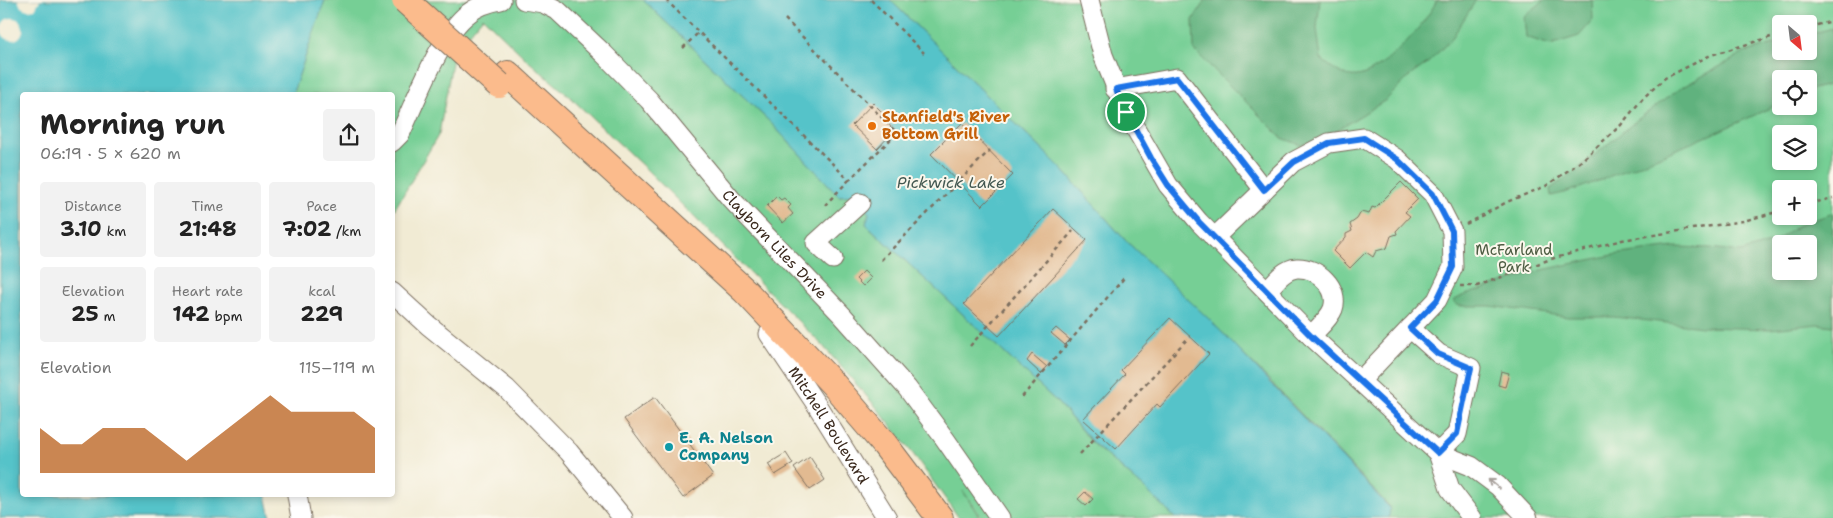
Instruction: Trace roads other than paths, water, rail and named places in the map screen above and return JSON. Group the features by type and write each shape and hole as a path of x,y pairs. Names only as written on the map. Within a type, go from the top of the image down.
{"highway":[{"path":"405,0 503,79 745,291 833,384 885,445 940,518"},
{"path":"427,0 503,79 724,288 769,334 860,436 923,518"}],"street":[{"path":"395,139 400,134 435,58 449,35 467,14 480,6 501,0"},
{"name":"Clayborn Liles Drive","path":"524,0 543,3 557,10 649,100 731,199 842,315 907,388 941,432 1000,518"},
{"path":"1089,0 1103,55 1116,89 1126,112 1168,185 1214,238 1311,336 1438,453 1471,466 1498,486 1528,518"},
{"path":"1116,89 1177,78 1264,190"},
{"path":"1214,238 1294,162 1329,143 1364,138 1397,159 1433,194 1452,231 1453,267 1437,300 1360,381"},
{"path":"834,259 816,243 860,203"},
{"path":"1267,291 1282,274 1296,268 1312,270 1323,278 1333,292 1333,308 1311,336"},
{"path":"395,295 428,325 507,389 569,452 623,518"},
{"path":"1410,328 1438,354 1471,368 1457,434 1438,453"},
{"name":"Mitchell Boulevard","path":"769,334 818,407 888,518"},
{"path":"1438,453 1450,490 1472,518"},
{"path":"297,497 301,518"}],"water":[{"path":"0,0 325,0 293,92 20,92 20,497 266,497 271,518 0,518"},
{"name":"Pickwick Lake","path":"643,0 890,0 1061,168 1125,240 1211,321 1390,508 1389,518 1175,518 1094,444 1058,403 866,224 869,213 853,195 839,196 771,123"}],"place":[{"name":"Stanfield's River Bottom Grill","path":"872,126"},
{"name":"E. A. Nelson Company","path":"669,447"}],"park label":[{"name":"McFarland Park","path":"1514,258"}]}
